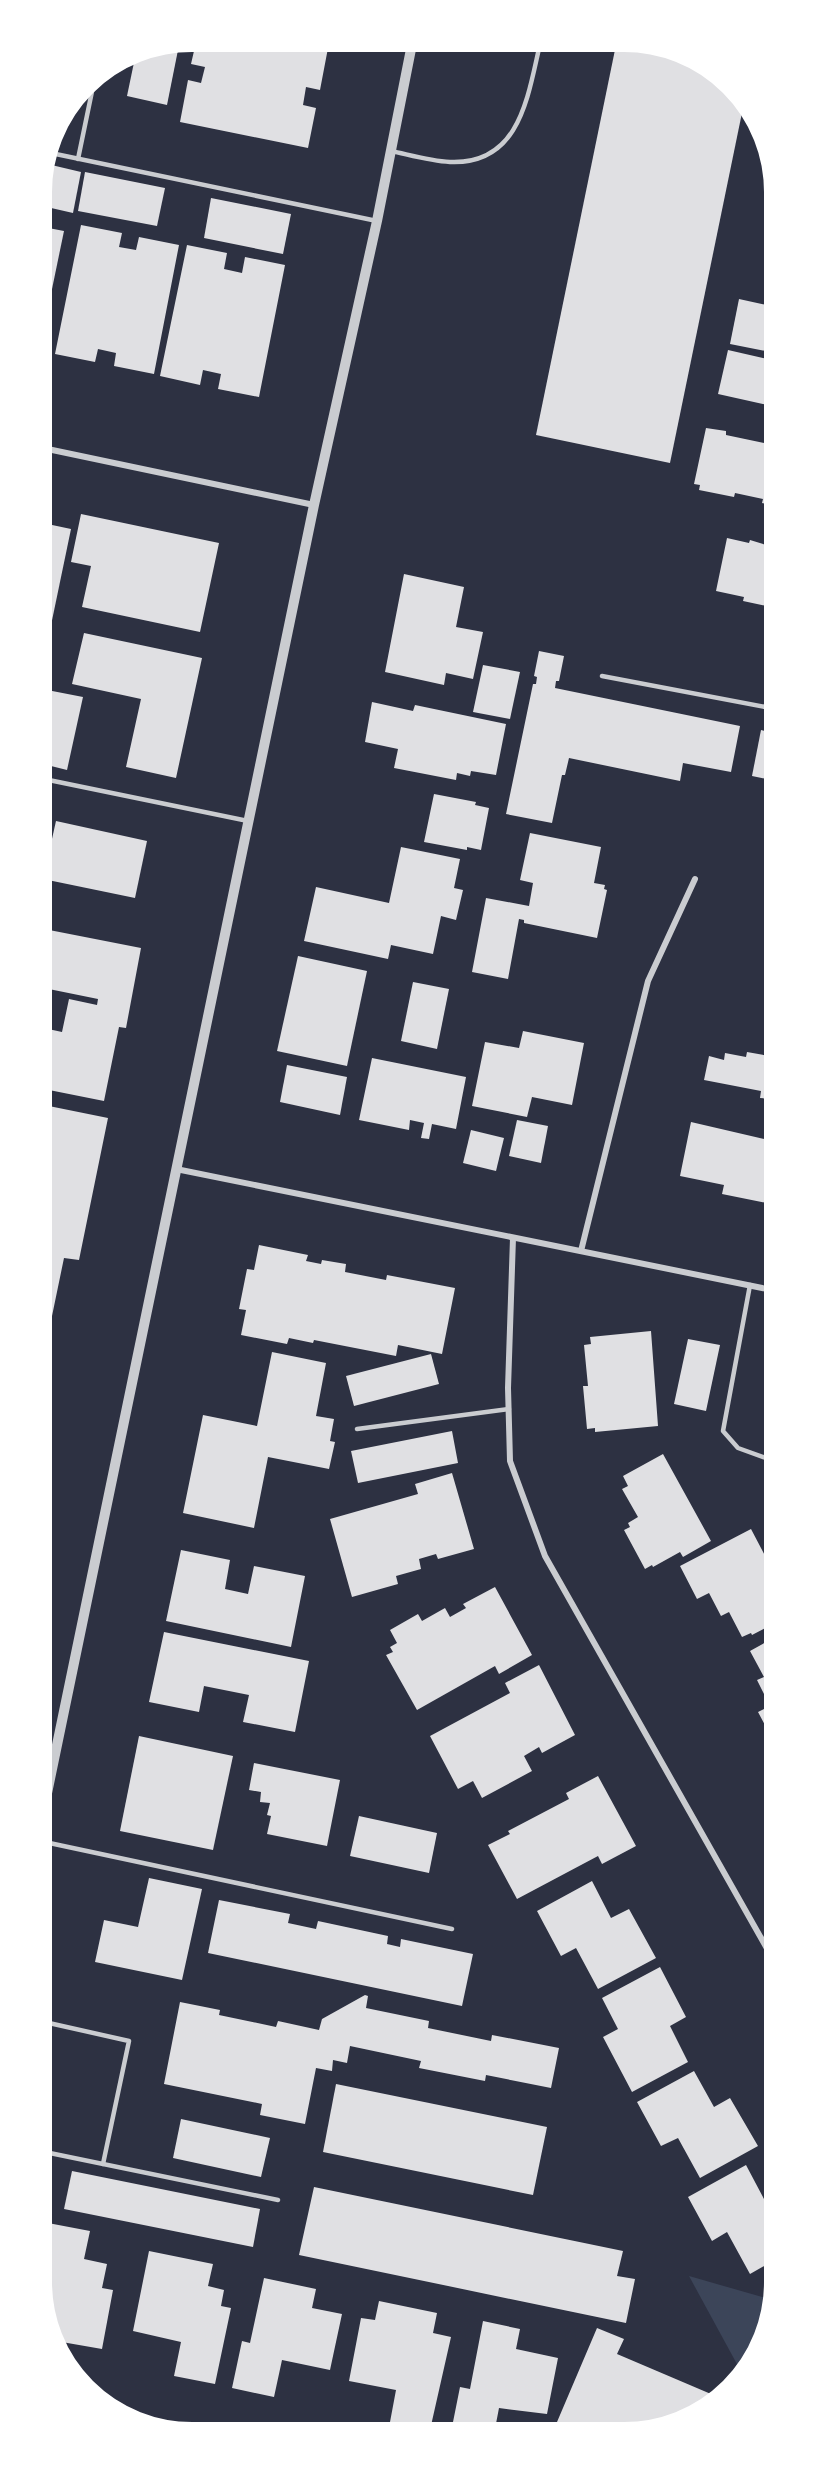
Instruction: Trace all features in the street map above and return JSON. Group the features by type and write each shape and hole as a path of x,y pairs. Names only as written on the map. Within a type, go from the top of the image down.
{"street":[{"path":"48,1788 175,1169 314,505 377,221 411,48"},
{"path":"48,449 314,505"},
{"path":"581,1251 648,981 695,879"},
{"path":"175,1169 768,1289"},
{"path":"513,1238 508,1409 510,1461 545,1557 768,1950"}],"lane":[{"path":"391,151 448,162 466,162 487,156 507,140 522,117 539,48"},
{"path":"78,159 93,88"},
{"path":"53,154 377,221"},
{"path":"602,676 768,707"},
{"path":"48,780 248,821"},
{"path":"750,1286 723,1431 738,1448 768,1459"},
{"path":"357,1429 508,1409"},
{"path":"48,1843 452,1929"},
{"path":"48,2023 129,2041 103,2164"},
{"path":"48,2153 278,2200"}],"shaded area":[{"path":"689,2276 767,2298 757,2337 739,2368"}],"building":[{"path":"195,48 328,48 320,90 306,87 303,105 316,108 308,148 180,122 188,80 201,83 205,67 191,64"},
{"path":"615,48 643,49 670,56 696,67 712,78 726,90 742,110 670,463 536,435"},
{"path":"178,49 167,105 127,96 134,61 155,53"},
{"path":"51,165 81,172 73,213 48,207"},
{"path":"85,172 165,188 157,226 78,211"},
{"path":"768,184 768,202 764,201"},
{"path":"211,198 291,214 283,254 204,238"},
{"path":"81,225 122,233 119,247 136,250 139,237 179,245 154,374 114,366 116,353 98,349 95,362 55,354"},
{"path":"48,228 64,231 48,308"},
{"path":"187,245 227,253 224,269 242,273 245,257 285,265 259,397 218,389 221,374 203,370 200,385 160,376"},
{"path":"739,299 768,305 768,351 730,344"},
{"path":"728,350 768,359 768,405 718,394"},
{"path":"706,428 726,431 726,435 764,443 765,439 768,440 768,504 762,503 763,499 735,493 734,497 699,490 700,485 694,484"},
{"path":"81,514 219,543 200,632 82,607 91,566 71,562"},
{"path":"48,524 71,529 48,640"},
{"path":"727,538 749,543 750,540 768,546 768,606 743,601 744,597 716,591"},
{"path":"404,574 464,587 456,627 483,632 473,679 446,673 444,685 385,672"},
{"path":"84,633 202,658 176,778 126,767 141,699 72,684"},
{"path":"539,651 564,656 559,681 556,681 555,688 740,726 731,772 683,763 680,781 569,758 565,775 562,775 552,823 506,814 533,684 536,684 537,677 534,676"},
{"path":"483,665 520,672 510,719 473,712"},
{"path":"48,690 83,697 67,770 48,765"},
{"path":"372,702 413,711 415,705 506,724 496,775 471,771 470,776 457,773 456,780 394,768 398,749 365,742"},
{"path":"761,730 768,732 768,779 752,776"},
{"path":"434,794 476,802 475,805 489,808 481,850 467,847 467,850 424,842"},
{"path":"56,821 147,841 135,898 48,880 48,857"},
{"path":"530,833 601,847 594,883 605,885 604,889 607,890 597,938 524,923 524,920 519,919 508,979 472,972 486,898 529,906 533,883 520,880"},
{"path":"401,847 460,859 454,888 463,890 456,920 441,916 433,954 391,945 388,959 304,941 316,887 389,903"},
{"path":"48,930 141,948 126,1028 119,1027 104,1101 48,1090 48,1029 62,1032 69,999 97,1005 98,999 48,989"},
{"path":"298,956 367,971 347,1066 277,1051"},
{"path":"413,982 449,989 437,1049 401,1041"},
{"path":"523,1031 584,1043 572,1105 532,1097 527,1117 472,1106 485,1042 519,1048"},
{"path":"747,1052 768,1056 766,1071 768,1071 768,1099 760,1098 761,1091 704,1080 709,1056 724,1060 725,1053 746,1057"},
{"path":"372,1058 466,1077 456,1129 432,1124 429,1139 421,1138 424,1123 410,1120 409,1130 359,1120"},
{"path":"287,1065 347,1077 340,1115 280,1102"},
{"path":"48,1106 108,1118 79,1260 64,1258 52,1316 48,1315"},
{"path":"517,1120 548,1126 541,1163 509,1156"},
{"path":"691,1122 768,1140 768,1203 722,1194 724,1185 680,1176"},
{"path":"471,1130 504,1138 496,1171 463,1163"},
{"path":"259,1245 308,1255 306,1261 321,1264 322,1260 346,1264 345,1272 386,1280 387,1275 455,1288 442,1354 398,1345 396,1356 314,1340 313,1343 289,1338 287,1344 241,1335 246,1310 239,1309 247,1269 254,1270"},
{"path":"651,1331 658,1426 595,1432 595,1428 587,1429 583,1386 588,1386 584,1345 591,1344 590,1337"},
{"path":"688,1339 720,1345 706,1411 674,1404"},
{"path":"272,1352 326,1363 316,1416 334,1419 330,1441 335,1442 329,1469 268,1457 254,1528 183,1513 203,1415 257,1426"},
{"path":"431,1354 439,1384 354,1406 346,1376"},
{"path":"452,1431 458,1463 358,1483 351,1451"},
{"path":"663,1454 711,1541 683,1557 680,1552 645,1569 624,1530 630,1527 628,1523 638,1517 622,1489 628,1486 623,1476"},
{"path":"452,1473 474,1549 438,1559 436,1554 419,1559 421,1569 396,1576 398,1584 352,1597 330,1519 418,1494 415,1484"},
{"path":"751,1529 768,1561 768,1627 752,1635 751,1633 742,1637 729,1612 721,1616 709,1593 697,1599 680,1566"},
{"path":"181,1550 230,1560 225,1589 248,1594 254,1566 305,1576 291,1647 166,1621"},
{"path":"495,1587 532,1655 499,1674 495,1666 417,1710 386,1655 393,1652 390,1647 397,1643 390,1630 418,1614 422,1621 445,1608 450,1617 466,1608 463,1604"},
{"path":"164,1632 309,1661 295,1732 243,1722 249,1695 204,1686 199,1712 149,1702"},
{"path":"768,1641 768,1702 757,1680 764,1677 750,1651"},
{"path":"539,1665 575,1735 542,1753 539,1747 524,1756 532,1771 482,1798 473,1781 458,1789 430,1736 510,1693 505,1683"},
{"path":"768,1707 768,1731 758,1712"},
{"path":"139,1736 233,1756 213,1850 120,1831"},
{"path":"254,1763 340,1780 327,1846 267,1834 271,1816 267,1815 270,1803 260,1802 261,1792 249,1790"},
{"path":"598,1776 636,1846 602,1864 598,1856 517,1899 488,1845 510,1834 508,1831 569,1799 566,1793"},
{"path":"359,1816 437,1833 429,1873 350,1856"},
{"path":"149,1878 202,1889 182,1980 95,1962 104,1920 138,1927"},
{"path":"592,1881 611,1918 629,1909 656,1958 598,1989 576,1948 561,1956 537,1911"},
{"path":"219,1900 290,1914 288,1923 316,1929 318,1921 388,1936 387,1944 400,1947 401,1939 473,1954 462,2006 208,1953"},
{"path":"660,1967 686,2017 670,2026 688,2062 632,2092 603,2037 618,2029 602,1998"},
{"path":"365,1995 368,1996 366,2008 429,2021 428,2028 491,2041 492,2035 559,2048 551,2088 486,2075 485,2081 419,2068 421,2061 350,2046 347,2063 333,2060 332,2071 316,2068 305,2124 260,2115 262,2104 164,2084 180,2002 220,2010 219,2015 276,2027 278,2021 319,2030 322,2019"},
{"path":"694,2071 714,2107 730,2098 758,2146 700,2178 678,2138 661,2146 637,2102"},
{"path":"336,2084 547,2127 533,2195 323,2152"},
{"path":"181,2119 270,2138 261,2177 173,2158"},
{"path":"746,2165 765,2201 768,2199 768,2264 750,2274 727,2232 712,2241 688,2197"},
{"path":"72,2171 260,2209 253,2247 64,2209"},
{"path":"314,2187 623,2251 617,2276 635,2279 626,2323 299,2255"},
{"path":"48,2223 90,2231 84,2259 107,2264 102,2288 113,2290 102,2349 61,2342 51,2310 48,2291"},
{"path":"149,2251 213,2264 208,2286 224,2290 221,2306 231,2308 215,2384 174,2376 181,2342 133,2331"},
{"path":"264,2278 316,2289 312,2308 342,2314 330,2370 282,2360 274,2397 232,2388 242,2341 250,2343"},
{"path":"379,2301 437,2313 433,2333 451,2337 431,2426 410,2426 390,2422 396,2390 349,2381 361,2318 375,2320"},
{"path":"483,2321 520,2329 516,2349 558,2358 547,2414 499,2408 496,2426 452,2426 460,2387 470,2389"},
{"path":"597,2328 624,2339 617,2354 713,2395 679,2415 643,2425 564,2426 557,2422"}]}
